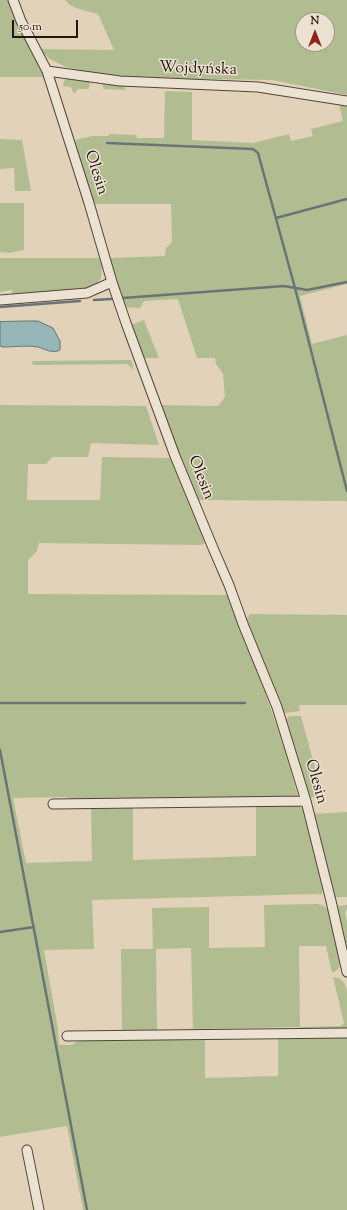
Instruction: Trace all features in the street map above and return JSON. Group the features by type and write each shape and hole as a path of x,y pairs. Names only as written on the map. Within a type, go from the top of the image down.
{"street":[{"name":"Olesin","path":"13,0 21,21 47,71 89,203 112,282 175,456 229,584 243,624 277,707 306,801 347,972"},
{"name":"Wojdyńska","path":"47,71 120,81 258,87 347,101"},
{"path":"0,300 87,293 112,282"},
{"path":"53,804 306,801"},
{"path":"67,1036 347,1033"},
{"path":"27,1150 39,1210"}],"green space":[{"path":"0,0 8,0 44,77 0,77"},
{"path":"65,0 347,0 347,95 272,80 142,78 93,73 66,67 48,58 40,49 114,50 98,14 71,6"},
{"path":"69,76 90,79 89,89 78,89 74,94 71,87 63,86 64,81"},
{"path":"103,83 122,84 125,90 103,89"},
{"path":"165,91 192,92 192,140 253,143 289,134 291,141 313,136 311,129 343,121 339,104 347,105 347,284 300,296 312,344 347,335 347,503 346,501 197,500 161,405 218,406 225,397 223,374 216,364 215,358 197,358 178,299 144,301 140,308 124,307 110,258 165,256 166,248 172,242 171,204 93,204 75,140 92,136 109,136 109,134 137,135 137,138 164,138"},
{"path":"0,139 22,140 31,191 15,191 14,168 0,169"},
{"path":"0,203 24,203 24,250 10,253 0,252"},
{"path":"0,258 100,258 102,265 101,279 94,285 83,289 12,294 12,290 0,292"},
{"path":"144,320 159,358 144,358 131,325"},
{"path":"131,360 134,370 127,364 33,365 32,361"},
{"path":"0,405 146,406 159,445 91,443 88,457 52,457 46,464 28,464 27,500 100,500 102,457 171,458 205,538 204,544 39,543 37,551 28,560 28,594 228,595 257,669 284,747 298,797 13,798 26,863 92,861 91,808 133,808 133,860 256,856 256,806 298,805 303,811 323,890 321,895 92,900 94,949 44,950 58,1029 59,1045 72,1045 76,1042 95,1039 205,1037 205,1078 278,1076 278,1036 347,1035 347,1210 83,1210 67,1126 0,1137"},
{"path":"250,614 347,615 347,705 299,705 300,711 285,713 280,710 246,620"},
{"path":"289,716 301,716 318,779 312,780 316,796 309,798 286,724 286,720"},
{"path":"347,812 347,897 334,897 329,873 312,814"},
{"path":"318,904 324,906 328,910 340,966 332,973 326,946 299,946 300,1027 193,1029 191,948 156,949 157,1030 122,1030 121,949 153,949 152,908 209,907 209,948 265,947 264,905"},
{"path":"347,905 345,912 347,922 347,952 336,906"},
{"path":"333,977 339,978 343,981 347,991 347,1030 300,1032 300,1027 341,1026 344,1023"}],"water":[{"path":"38,321 53,328 60,341 60,350 51,351 34,346 0,346 0,322"}],"waterway":[{"path":"107,143 253,149 258,153 295,288 347,491"},
{"path":"276,218 347,199"},
{"path":"123,298 284,286 307,290 347,282"},
{"path":"94,300 111,299"},
{"path":"0,307 80,301"},
{"path":"0,703 245,703"},
{"path":"0,750 87,1210"},
{"path":"0,932 34,927"}]}
